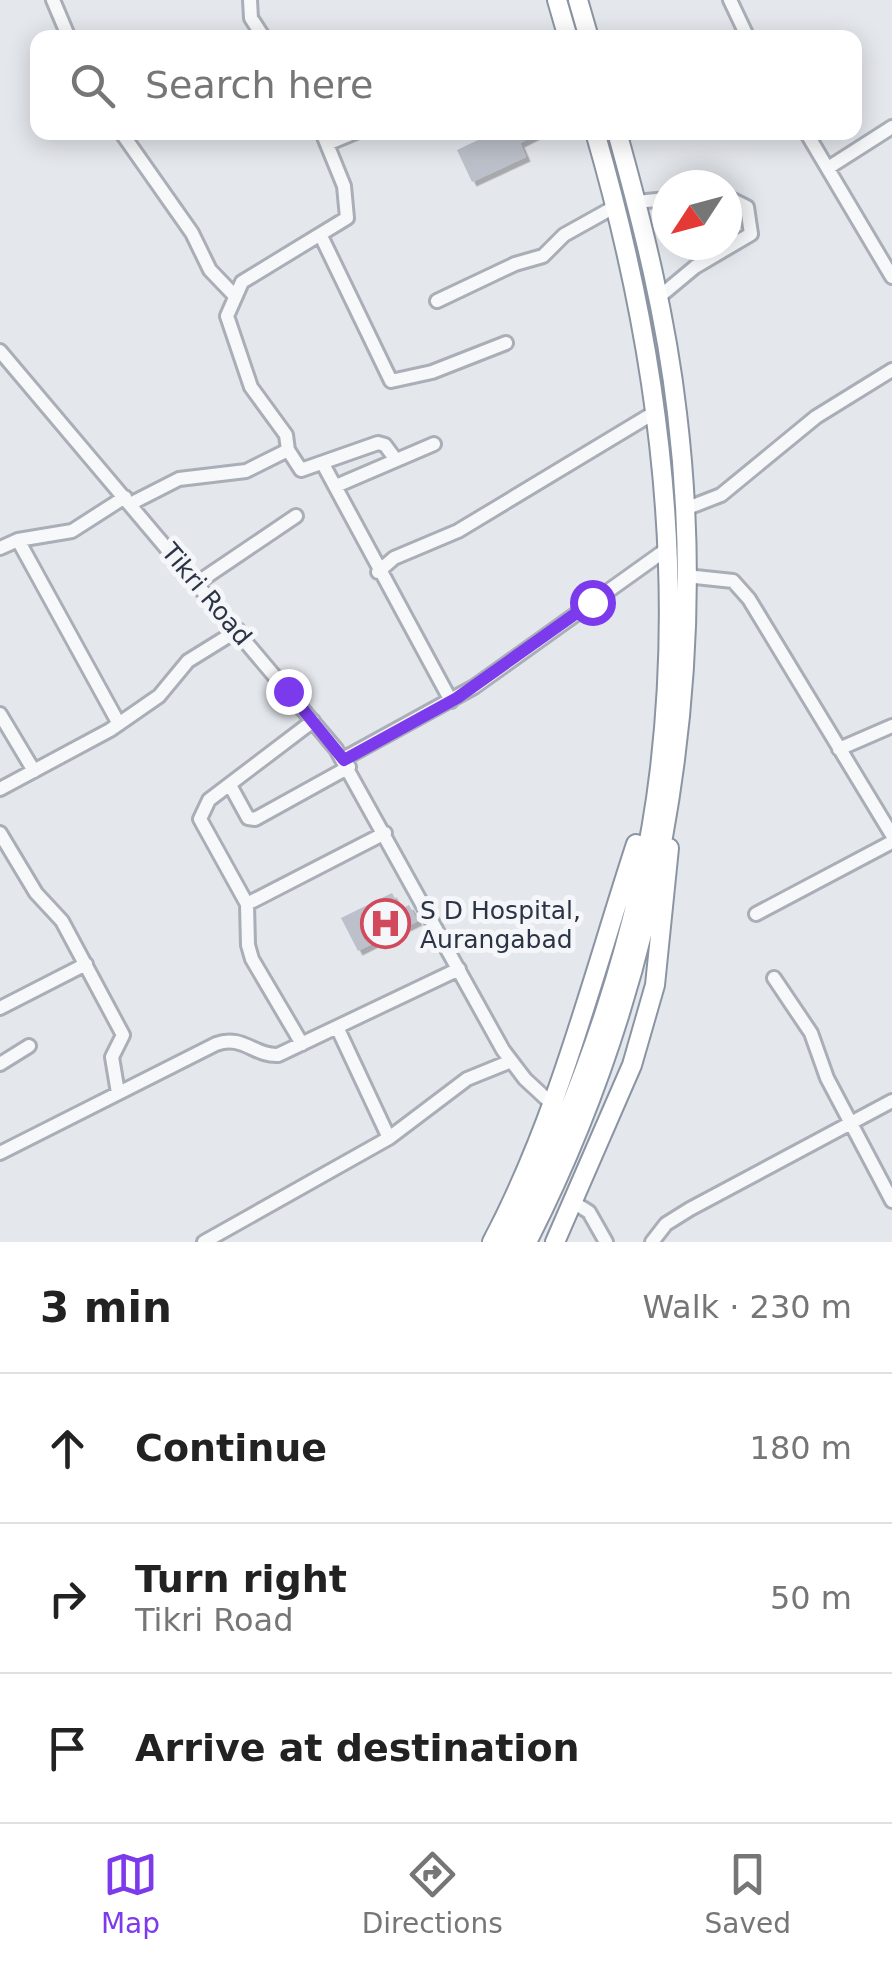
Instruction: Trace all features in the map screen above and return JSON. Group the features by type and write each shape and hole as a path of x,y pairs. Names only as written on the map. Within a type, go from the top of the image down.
{"highway":[{"path":"557,0 566,30"},
{"path":"578,0 587,30"},
{"path":"555,1242 632,1066 655,985 666,904 666,548 657,411 638,294 598,140"},
{"path":"527,1242 580,1124 628,987 650,899 686,576 677,414 659,297 619,140"},
{"path":"492,1242 516,1196 552,1104 666,768"},
{"path":"510,1242 553,1148 603,1017 666,768"}],"street":[{"path":"53,0 66,30"},
{"path":"250,0 251,18 259,30"},
{"path":"730,0 744,30"},
{"path":"828,168 892,128"},
{"path":"126,140 192,233 210,270 234,294"},
{"path":"325,140 344,186 348,210 341,224 251,275 234,294 227,316 231,337 256,396 286,435 288,450 300,470 378,443 396,460"},
{"path":"811,140 892,277"},
{"path":"636,202 652,200"},
{"path":"742,204 747,207 751,234 742,239"},
{"path":"436,301 515,264 543,256 564,235 616,206"},
{"path":"321,236 391,381 432,372 506,343"},
{"path":"659,297 707,260"},
{"name":"Tikri Road","path":"0,351 6,368 127,500 346,763 510,1061 552,1104"},
{"path":"685,509 721,495 816,416 892,370"},
{"path":"378,572 394,558 458,531 657,411"},
{"path":"336,486 434,444"},
{"path":"0,548 18,540 72,532 127,500 179,479 246,471 288,450"},
{"path":"323,464 451,701"},
{"path":"197,583 296,516"},
{"path":"18,540 119,724"},
{"path":"230,785 248,818 255,819 451,701 666,548"},
{"path":"686,576 724,579 742,589 892,839 756,914"},
{"path":"0,790 119,724 160,696 188,661 238,630"},
{"path":"0,714 34,771"},
{"path":"302,1044 252,959 247,904 200,819 201,809 313,722"},
{"path":"838,748 892,726"},
{"path":"878,814 892,807"},
{"path":"0,833 36,893 62,921 123,1034 112,1057 118,1093"},
{"path":"247,904 385,833"},
{"path":"0,1008 86,964"},
{"path":"0,1153 226,1040 246,1043 272,1056 459,969"},
{"path":"774,978 811,1034 827,1078 855,1124 892,1201"},
{"path":"337,1027 389,1138"},
{"path":"0,1064 29,1046"},
{"path":"204,1242 389,1138 449,1090 510,1061"},
{"path":"652,1242 666,1224 708,1198 855,1124 892,1101"},
{"path":"573,1202 589,1212 606,1242"}],"building":[{"path":"478,140 526,140 520,143 526,157 472,182 457,150"},
{"path":"392,893 401,909 409,905 418,921 358,951 341,918"}],"place":[{"name":"S D Hospital, Aurangabad","path":"385,924"}],"route":[{"path":"288,691 344,760 457,698 592,602"}]}
